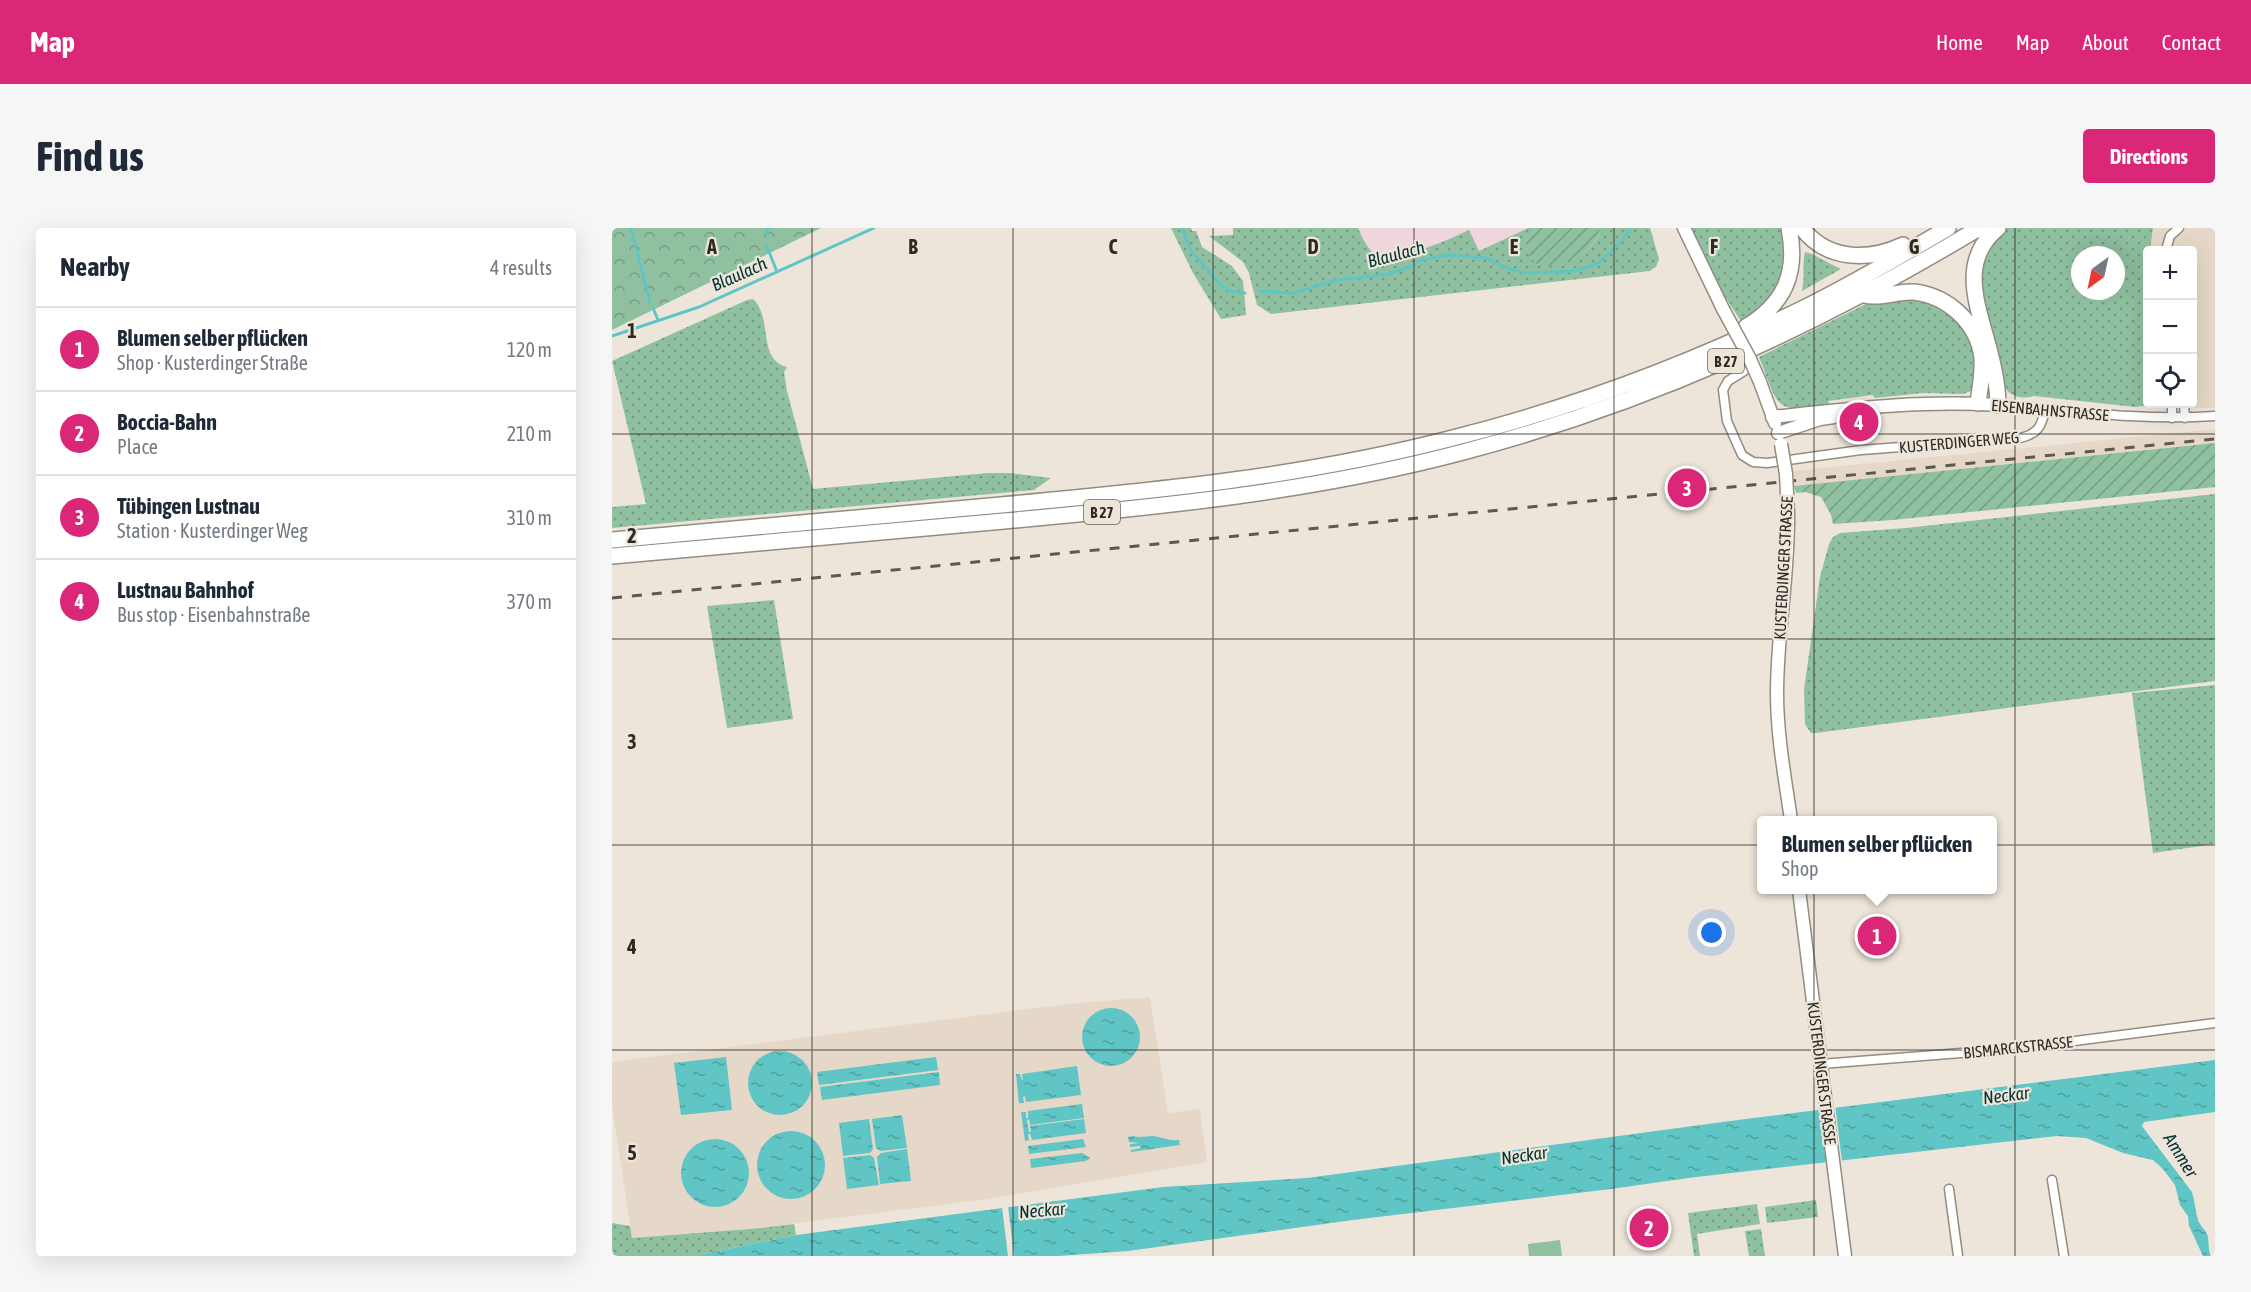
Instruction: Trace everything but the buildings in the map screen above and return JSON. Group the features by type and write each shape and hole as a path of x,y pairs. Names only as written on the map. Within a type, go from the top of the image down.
{"highway":[{"path":"1718,347 1733,334 1761,317 1780,297 1789,278 1791,264 1792,247 1789,228"},
{"path":"1802,228 1825,248 1844,255 1864,257 1888,252 1934,228"},
{"name":"B 27","path":"612,540 1101,496 1226,482 1293,472 1404,450 1519,420 1624,385 1718,347 1831,294 1948,228"},
{"name":"B 27","path":"612,556 1183,504 1284,490 1384,471 1510,439 1625,402 1726,361 1798,329 1863,295 1979,228"},
{"path":"1998,228 1982,249 1976,263 1973,280 1975,301 1996,378 1998,405"},
{"path":"1863,295 1875,297 1905,292 1924,294 1942,301 1958,312 1973,332 1982,356 1978,403"}],"street":[{"name":"KUSTERDINGER STRASSE","path":"1684,228 1760,382 1779,439 1786,474 1788,513 1777,692 1779,743 1790,816"},
{"path":"2167,246 2170,236 2179,228"},
{"name":"KUSTERDINGER WEG","path":"1744,371 1728,381 1723,390 1727,421 1742,455 1760,463 1861,450 2020,438 2035,433 2039,429 2044,409"},
{"name":"EISENBAHNSTRASSE","path":"1772,417 1927,403 1978,403 2124,417 2215,416"},
{"name":"EISENBAHNSTRASSE","path":"1779,439 1820,419 1867,412 1884,406"},
{"path":"2172,408 2172,418"},
{"path":"2184,408 2185,418"},
{"name":"KUSTERDINGER STRASSE","path":"1800,894 1845,1256"},
{"name":"BISMARCKSTRASSE","path":"1821,1064 2012,1048 2215,1023"},
{"path":"2052,1179 2064,1256"},
{"path":"1949,1189 1958,1256"}],"shaded area":[{"path":"1343,228 1650,228 1659,259 1348,264"},
{"path":"2153,228 2215,228 2215,408 2197,408 2197,246 2151,246"},
{"path":"2215,429 2215,443 1794,486 1792,471"},
{"path":"1150,997 1168,1113 1200,1109 1207,1162 988,1199 750,1229 632,1238 612,1106 612,1062 1068,1004"}],"green space":[{"path":"612,228 821,228 612,330"},
{"path":"1171,228 1191,228 1192,231 1196,231 1202,247 1232,266 1243,281 1246,315 1221,319 1193,273"},
{"path":"1233,228 1358,228 1372,252 1387,258 1424,249 1469,230 1479,251 1528,228 1536,228 1526,241 1572,260 1594,243 1600,228 1650,228 1659,259 1656,267 1650,271 1271,314 1257,305 1249,273 1243,262 1209,236 1233,235"},
{"path":"1536,228 1600,228 1593,243 1579,256 1560,265 1543,266 1528,255 1526,241"},
{"path":"1690,228 1785,228 1788,245 1780,288 1743,324 1714,278"},
{"path":"2005,228 2153,228 2151,246 2143,246 2143,406 2034,396 2022,397 2011,394 2005,388 1989,331 1979,279 1980,265 1992,243"},
{"path":"1805,252 1813,255 1841,269 1802,291"},
{"path":"1907,295 1953,309 1978,352 1973,390 1963,394 1923,393 1875,398 1872,395 1828,401 1830,405 1797,409 1780,403 1770,387 1759,357 1868,303"},
{"path":"753,299 763,316 768,347 772,356 778,363 787,367 784,372 787,391 813,489 988,473 1051,478 1034,490 612,528 612,507 646,504 612,361"},
{"path":"2215,443 2215,487 1893,520 1833,524 1831,515 1821,497 1805,492 1796,493 1794,486"},
{"path":"2215,494 2215,681 1816,733 1811,733 1805,724 1804,690 1820,577 1829,544 1833,537 1840,533 1906,528"},
{"path":"774,600 793,719 727,728 707,606"},
{"path":"2215,685 2215,844 2153,853 2132,693"},
{"path":"1816,1200 1818,1217 1767,1223 1765,1207"},
{"path":"1757,1204 1760,1224 1697,1234 1700,1256 1694,1256 1688,1213"},
{"path":"612,1223 630,1226 632,1238 794,1224 796,1235 694,1256 612,1256"},
{"path":"1761,1229 1765,1256 1749,1256 1745,1231"},
{"path":"1560,1240 1562,1256 1529,1256 1528,1244"}],"water":[{"path":"1111,1008 1122,1010 1135,1021 1140,1037 1138,1048 1127,1061 1111,1066 1100,1064 1087,1053 1082,1037 1084,1026 1095,1013"},
{"path":"780,1051 798,1056 803,1060 807,1065 812,1083 807,1101 803,1106 798,1110 780,1115 762,1110 757,1106 753,1101 748,1083 753,1065 757,1060 762,1056"},
{"path":"726,1057 732,1110 681,1115 674,1063"},
{"path":"936,1057 938,1070 819,1085 817,1072"},
{"name":"Neckar","path":"2215,1060 2215,1112 2144,1122 2142,1126 2192,1192 2198,1220 2207,1235 2211,1256 2203,1256 2189,1226 2188,1216 2180,1205 2175,1185 2153,1160 2123,1153 2086,1138 2057,1136 1688,1178 1128,1251 1058,1256 694,1256 796,1235 1163,1187 1307,1178 1730,1121"},
{"path":"1077,1066 1081,1095 1026,1102 1025,1096 1023,1097 1024,1103 1019,1103 1016,1074 1020,1074 1023,1080 1022,1074"},
{"path":"939,1072 940,1085 822,1100 820,1087"},
{"path":"1082,1104 1084,1118 1030,1125 1029,1119 1027,1120 1029,1132 1031,1132 1030,1126 1084,1119 1086,1133 1032,1140 1028,1134 1029,1140 1025,1141 1021,1112 1026,1112 1026,1118 1028,1118 1028,1111"},
{"path":"902,1115 907,1148 880,1151 876,1148 872,1119"},
{"path":"869,1119 873,1149 870,1153 843,1156 839,1123"},
{"path":"791,1131 804,1134 815,1141 822,1152 825,1165 822,1178 815,1189 804,1196 791,1199 778,1196 767,1189 760,1178 757,1165 760,1152 767,1141 778,1134"},
{"path":"1128,1137 1179,1140 1180,1145 1131,1152 1131,1150 1141,1148 1139,1146 1130,1147 1130,1144 1140,1143 1129,1142"},
{"path":"708,1139 722,1139 734,1144 744,1154 749,1173 744,1192 734,1202 722,1207 708,1207 696,1202 686,1192 681,1180 681,1166 686,1154 696,1144"},
{"path":"1083,1139 1086,1147 1029,1154 1028,1146"},
{"path":"907,1149 911,1181 880,1184 877,1157 881,1153"},
{"path":"1082,1153 1090,1158 1086,1161 1031,1168 1030,1159"},
{"path":"870,1155 874,1158 879,1185 847,1189 843,1158"}],"pier":[{"path":"1835,1104 1842,1162 1826,1164 1819,1106"},
{"path":"1008,1206 1014,1256 1008,1256 1002,1207"}],"waterway":[{"path":"631,228 650,302"},
{"path":"767,233 768,228"},
{"name":"Blaulach","path":"612,336 699,307 874,228"},
{"name":"Blaulach","path":"1182,228 1191,251 1217,281 1229,291 1245,293"},
{"name":"Blaulach","path":"1260,291 1294,293 1337,280 1384,275 1407,268 1421,260 1448,255 1486,258 1509,269 1527,273 1576,271 1600,262 1622,241 1631,228"},
{"path":"766,244 777,272"},
{"path":"653,308 658,320"}],"railway":[{"path":"612,598 2215,439"}],"place":[{"name":"Lustnau Bahnhof","path":"1859,422"},
{"name":"Tübingen Lustnau","path":"1687,488"},
{"name":"Blumen selber pflücken","path":"1877,936"},
{"name":"Boccia-Bahn","path":"1649,1228"}],"water label":[{"name":"Ammer","path":"2181,1155"}]}
